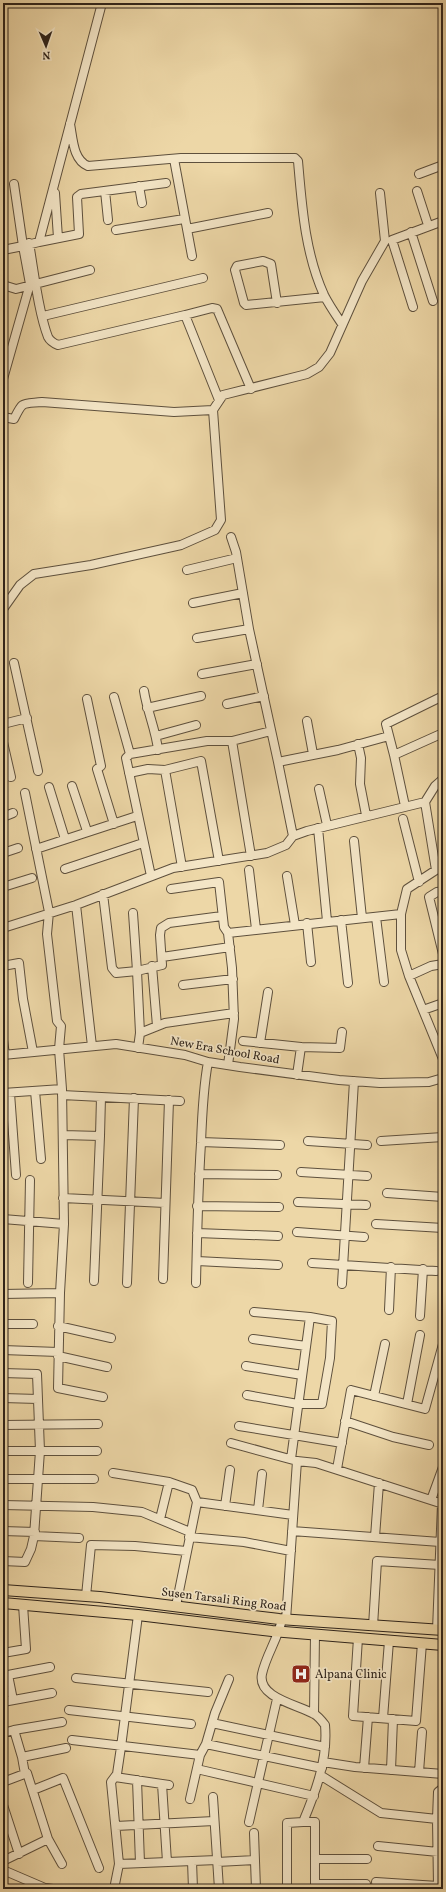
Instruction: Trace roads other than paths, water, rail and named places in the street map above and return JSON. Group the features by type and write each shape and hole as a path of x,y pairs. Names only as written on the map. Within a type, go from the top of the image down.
{"main road":[{"name":"Susen Tarsali Ring Road","path":"3,1590 86,1596 284,1619 440,1630"},
{"name":"Susen Tarsali Ring Road","path":"3,1603 138,1615 280,1631 443,1645"}],"street":[{"path":"39,242 102,3"},
{"path":"70,124 77,158 82,164 88,166 174,159 295,158 298,161 304,224 310,255 325,297 342,324"},
{"path":"174,159 192,256"},
{"path":"419,174 443,165"},
{"path":"3,250 80,232 77,197 81,194 166,183"},
{"path":"14,184 33,284 49,338 52,342 58,345 212,308 217,309 251,389"},
{"path":"139,186 142,203"},
{"path":"54,187 58,238"},
{"path":"105,191 108,220"},
{"path":"417,191 428,225"},
{"path":"3,609 20,585 34,574 91,565 181,545 215,530 221,520 213,410 223,395 307,374 319,367 330,353 362,281 385,241 380,193"},
{"path":"186,229 268,213"},
{"path":"116,230 184,219"},
{"path":"413,307 392,240 428,225 443,221"},
{"path":"412,232 433,301"},
{"path":"277,303 272,264 263,261 237,266 235,270 246,305 277,303 325,297"},
{"path":"3,285 16,289 90,270"},
{"path":"43,316 203,278"},
{"path":"3,379 33,284"},
{"path":"185,315 219,400"},
{"path":"3,417 14,419 18,408 22,405 42,402 174,412 213,410"},
{"path":"232,537 249,629 272,731 293,836"},
{"path":"187,570 237,558"},
{"path":"193,604 243,593"},
{"path":"197,638 249,629"},
{"path":"14,663 38,771"},
{"path":"202,674 257,664"},
{"path":"144,691 147,708 156,736 158,750"},
{"path":"147,708 201,696"},
{"path":"226,704 264,696"},
{"path":"405,806 386,724 443,696"},
{"path":"114,697 130,754"},
{"path":"87,699 101,766 96,769 114,824"},
{"path":"3,724 27,718"},
{"path":"306,721 313,754"},
{"path":"156,736 196,725"},
{"path":"151,876 137,816 126,758 130,754 207,741 232,741 272,731"},
{"path":"394,756 443,733"},
{"path":"278,762 389,736"},
{"path":"232,741 251,856"},
{"path":"3,742 11,777"},
{"path":"358,744 361,758 360,784 366,815"},
{"path":"129,773 148,769 165,770 201,761 219,861"},
{"path":"165,770 182,867"},
{"path":"443,779 434,786 425,802 440,869 408,889 401,914 401,950 409,976 423,1010 440,1044 443,1059"},
{"path":"72,786 87,831"},
{"path":"49,787 65,839"},
{"path":"319,790 327,825"},
{"path":"25,793 49,912 47,934 57,1021 61,1026 59,1049 62,1092 64,1224 58,1326 58,1388 103,1396"},
{"path":"3,928 76,904 151,876 182,867 267,853 286,845 293,836 327,825 425,802"},
{"path":"3,817 13,813"},
{"path":"36,849 87,831 137,816"},
{"path":"403,820 418,882"},
{"path":"318,828 326,921"},
{"path":"354,841 362,918"},
{"path":"65,869 143,843"},
{"path":"3,853 18,848"},
{"path":"249,870 256,929"},
{"path":"287,876 295,924"},
{"path":"3,887 32,878"},
{"path":"171,889 219,882 222,916 224,927 228,933 233,979 234,1013 228,1065"},
{"path":"443,891 437,892 429,897 442,942 443,954"},
{"path":"103,894 112,970 119,973 138,971 152,966 162,965 160,935 164,926 169,923 222,916"},
{"path":"76,904 92,1046"},
{"path":"133,913 138,971 140,1033 138,1048"},
{"path":"228,933 295,924 401,914"},
{"path":"434,918 443,916"},
{"path":"376,917 384,982"},
{"path":"341,920 348,983"},
{"path":"307,923 311,962"},
{"path":"162,957 230,947"},
{"path":"3,966 19,963 22,999 33,1052"},
{"path":"409,976 431,966 443,964"},
{"path":"152,966 157,1026"},
{"path":"183,985 233,979"},
{"path":"260,1043 268,992"},
{"path":"423,1010 443,1003"},
{"path":"140,1033 165,1023 234,1013"},
{"path":"243,1041 301,1048 340,1048 342,1032"},
{"path":"3,1040 4,1055"},
{"name":"New Era School Road","path":"4,1055 116,1044 185,1055 208,1062 354,1081 380,1083 429,1082 443,1078"},
{"path":"297,1074 301,1048"},
{"path":"196,1283 197,1206 204,1086 208,1062"},
{"path":"342,1284 354,1081"},
{"path":"35,1091 41,1159"},
{"path":"16,1175 6,1093 35,1091 62,1092 100,1097 180,1101"},
{"path":"94,1281 99,1198 100,1097"},
{"path":"127,1283 134,1098"},
{"path":"163,1279 169,1100"},
{"path":"63,1134 100,1136"},
{"path":"380,1141 443,1137"},
{"path":"308,1141 367,1145"},
{"path":"201,1142 280,1145"},
{"path":"301,1172 367,1176"},
{"path":"199,1174 277,1175"},
{"path":"28,1283 30,1180"},
{"path":"387,1193 443,1198"},
{"path":"63,1198 99,1198 165,1202"},
{"path":"298,1202 366,1205"},
{"path":"197,1206 278,1207"},
{"path":"3,1219 64,1224"},
{"path":"376,1224 443,1228"},
{"path":"297,1232 364,1237"},
{"path":"197,1233 278,1236"},
{"path":"197,1261 278,1265"},
{"path":"312,1263 436,1271"},
{"path":"389,1310 391,1267"},
{"path":"420,1316 423,1269"},
{"path":"3,1294 60,1293"},
{"path":"247,1395 298,1404 322,1404 330,1358 332,1321 310,1317 254,1312"},
{"path":"303,1822 314,1796 326,1747 325,1725 314,1714 277,1699 263,1686 262,1676 284,1619 293,1515 294,1435 310,1317"},
{"path":"3,1324 33,1324"},
{"path":"58,1326 111,1338"},
{"path":"407,1404 420,1335"},
{"path":"253,1339 306,1346"},
{"path":"374,1396 385,1344"},
{"path":"337,1469 351,1390 425,1408 443,1344"},
{"path":"3,1350 58,1354 107,1368"},
{"path":"246,1366 302,1374"},
{"path":"3,1373 38,1374 40,1451 35,1534 31,1549 25,1562 3,1561"},
{"path":"3,1398 38,1398"},
{"path":"345,1421 393,1436 429,1445"},
{"path":"3,1425 39,1426 98,1424"},
{"path":"239,1426 342,1443"},
{"path":"231,1443 294,1460 316,1463 337,1469 442,1504 440,1542 440,1630"},
{"path":"3,1451 97,1450"},
{"path":"431,1500 443,1467"},
{"path":"225,1506 230,1470"},
{"path":"113,1474 169,1482 192,1490 197,1502 189,1534 176,1606"},
{"path":"258,1510 262,1474"},
{"path":"3,1479 94,1479"},
{"path":"160,1519 169,1482"},
{"path":"375,1537 379,1483"},
{"path":"197,1502 293,1515"},
{"path":"3,1505 93,1507 142,1512 160,1519 189,1534 291,1551"},
{"path":"3,1531 78,1538"},
{"path":"292,1531 440,1542"},
{"path":"86,1596 91,1545 136,1546 186,1551"},
{"path":"373,1626 377,1561 440,1565"},
{"path":"3,1653 26,1650 23,1605"},
{"path":"114,1889 119,1864 111,1782 115,1777 122,1747 138,1615"},
{"path":"314,1714 315,1634"},
{"path":"358,1638 353,1716 416,1721 422,1643"},
{"path":"383,1718 389,1640"},
{"path":"13,1700 6,1676 50,1667"},
{"path":"76,1678 208,1692"},
{"path":"190,1799 200,1756 206,1744 212,1723 229,1680"},
{"path":"3,1702 52,1693"},
{"path":"250,1822 277,1699"},
{"path":"68,1710 191,1724"},
{"path":"364,1768 368,1717"},
{"path":"391,1770 393,1719"},
{"path":"3,1732 62,1722"},
{"path":"212,1723 326,1747"},
{"path":"14,1730 22,1757 25,1774 27,1773 34,1790 48,1838 62,1864"},
{"path":"419,1772 422,1732"},
{"path":"72,1740 200,1756"},
{"path":"206,1744 321,1768 364,1768 443,1774"},
{"path":"22,1757 66,1748"},
{"path":"321,1768 381,1813 437,1819"},
{"path":"201,1770 314,1796"},
{"path":"3,1782 25,1774"},
{"path":"115,1777 165,1784 167,1862"},
{"path":"34,1790 63,1778 100,1868"},
{"path":"137,1780 140,1863"},
{"path":"376,1882 438,1887 438,1792 443,1788"},
{"path":"213,1797 219,1889"},
{"path":"3,1805 19,1854"},
{"path":"116,1826 214,1821"},
{"path":"287,1889 287,1823 315,1822 315,1886 366,1884"},
{"path":"254,1833 256,1889"},
{"path":"3,1861 48,1838"},
{"path":"378,1846 438,1852"},
{"path":"315,1859 367,1859"},
{"path":"119,1864 255,1860"},
{"path":"192,1861 193,1889"},
{"path":"3,1870 45,1888 53,1889"}],"place":[{"name":"Alpana Clinic","path":"301,1674"}]}
